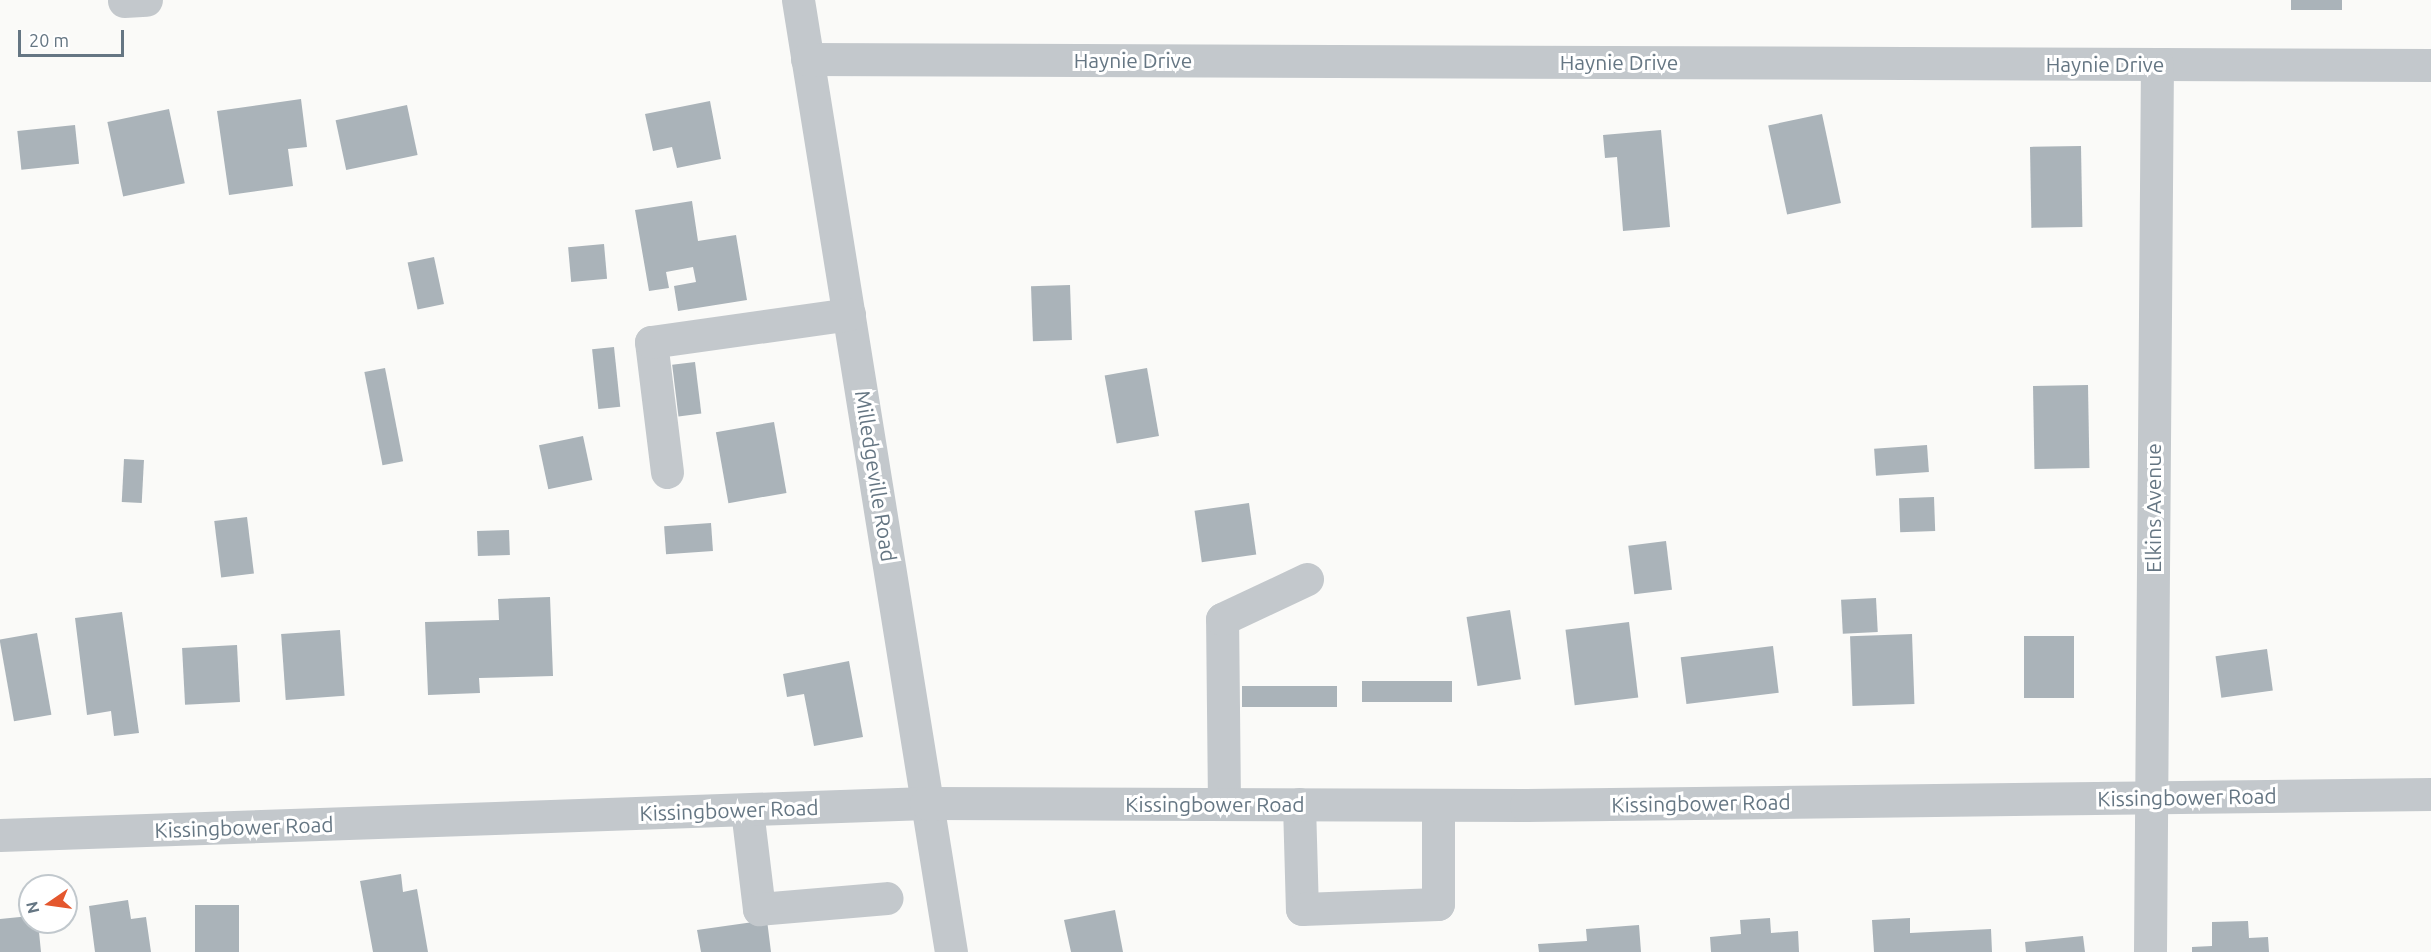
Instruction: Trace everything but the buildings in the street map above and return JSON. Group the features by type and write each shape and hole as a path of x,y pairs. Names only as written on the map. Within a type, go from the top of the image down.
{"street":[{"path":"124,1 146,0"},
{"name":"Milledgeville Road","path":"798,0 951,952"},
{"name":"Haynie Drive","path":"807,59 2431,64"},
{"name":"Elkins Avenue","path":"2150,952 2157,64"},
{"path":"667,472 651,342 849,314"},
{"path":"1224,804 1222,619 1307,579"},
{"name":"Kissingbower Road","path":"0,835 926,804 1438,805 2431,794"},
{"path":"1299,804 1302,909 1438,904 1438,805"},
{"path":"747,810 759,909 886,898"}]}
